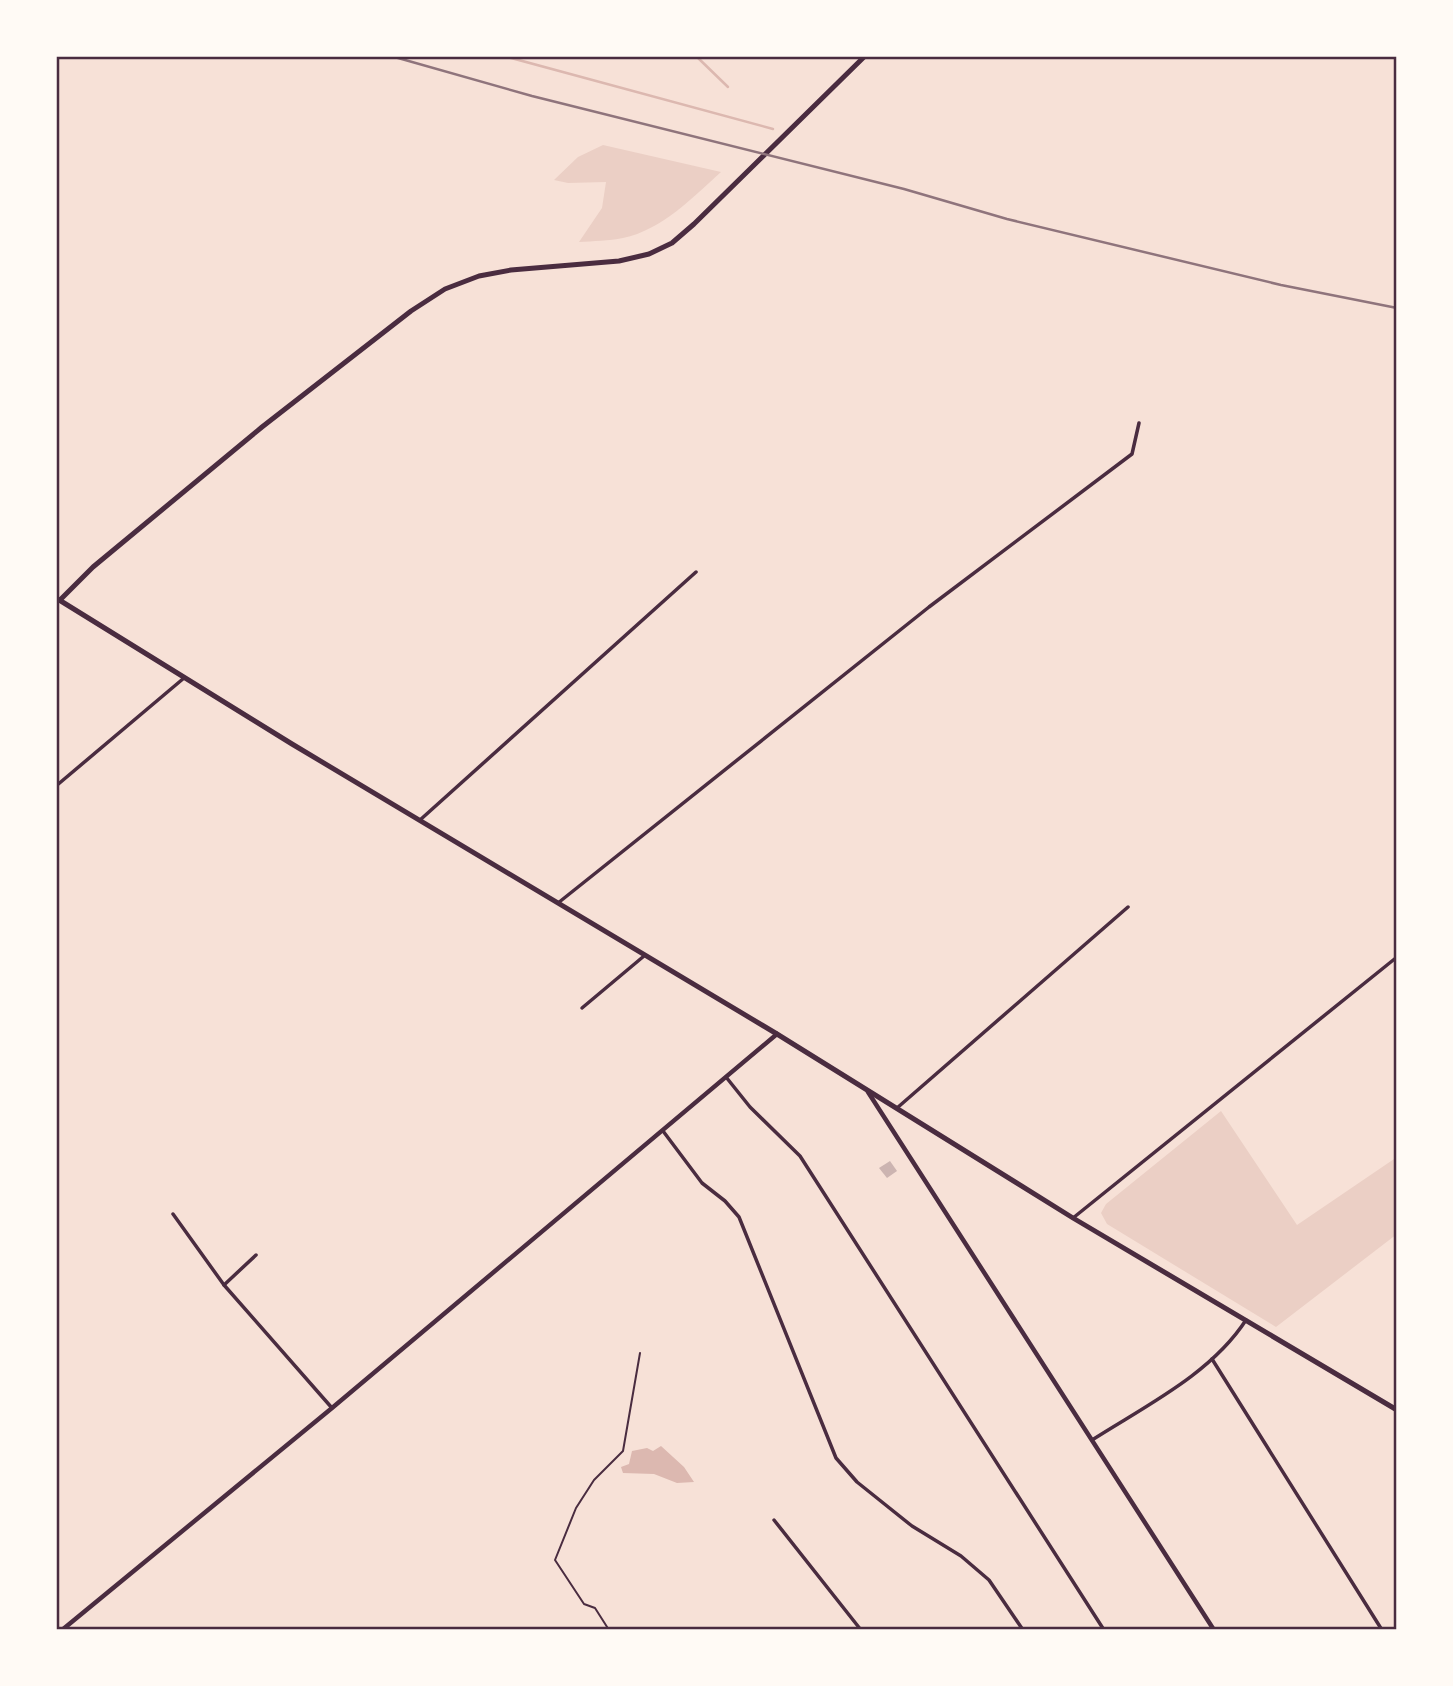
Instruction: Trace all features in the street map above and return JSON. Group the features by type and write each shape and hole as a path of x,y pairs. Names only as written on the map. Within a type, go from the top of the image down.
{"main road":[{"path":"865,56 694,225 671,243 649,254 619,261 511,270 479,276 445,289 411,311 262,427 58,599 184,678 777,1034 1073,1218 1397,1410"}],"street":[{"path":"558,903 929,607 1132,454 1139,423"},
{"path":"420,820 696,572"},
{"path":"56,786 184,678"},
{"path":"56,774 62,781"},
{"path":"896,1109 1128,907"},
{"path":"582,1009 645,955"},
{"path":"1073,1218 1397,957"},
{"path":"62,1630 332,1408 777,1034"},
{"path":"726,1077 750,1107 800,1156 1104,1630"},
{"path":"868,1092 1214,1630"},
{"path":"663,1131 702,1183 725,1201 739,1217 836,1458 857,1482 912,1526 961,1556 989,1580 1023,1630"},
{"path":"173,1214 224,1285 332,1408"},
{"path":"224,1285 256,1255"},
{"path":"1092,1440 1168,1392 1212,1359 1237,1334 1246,1320"},
{"path":"1212,1359 1382,1630"},
{"path":"774,1520 862,1630"}],"lane":[{"path":"609,1630 596,1608 584,1604 555,1560 576,1508 594,1480 623,1451 640,1353"}],"shaded area":[{"path":"603,145 721,172 688,202 651,228 623,238 579,242 602,208 606,182 568,183 554,180 578,157"},
{"path":"1221,1111 1297,1225 1397,1157 1397,1234 1276,1327 1107,1224 1101,1213 1106,1204"},
{"path":"661,1446 684,1467 694,1482 677,1483 654,1474 623,1473 621,1467 629,1464 632,1451 647,1448 653,1451"}],"building":[{"path":"890,1161 897,1171 887,1178 879,1168"}],"waterway":[{"path":"504,56 773,129"},
{"path":"696,56 728,87"}],"railway":[{"path":"391,56 532,96 904,189 1007,219 1281,285 1397,308"}]}
